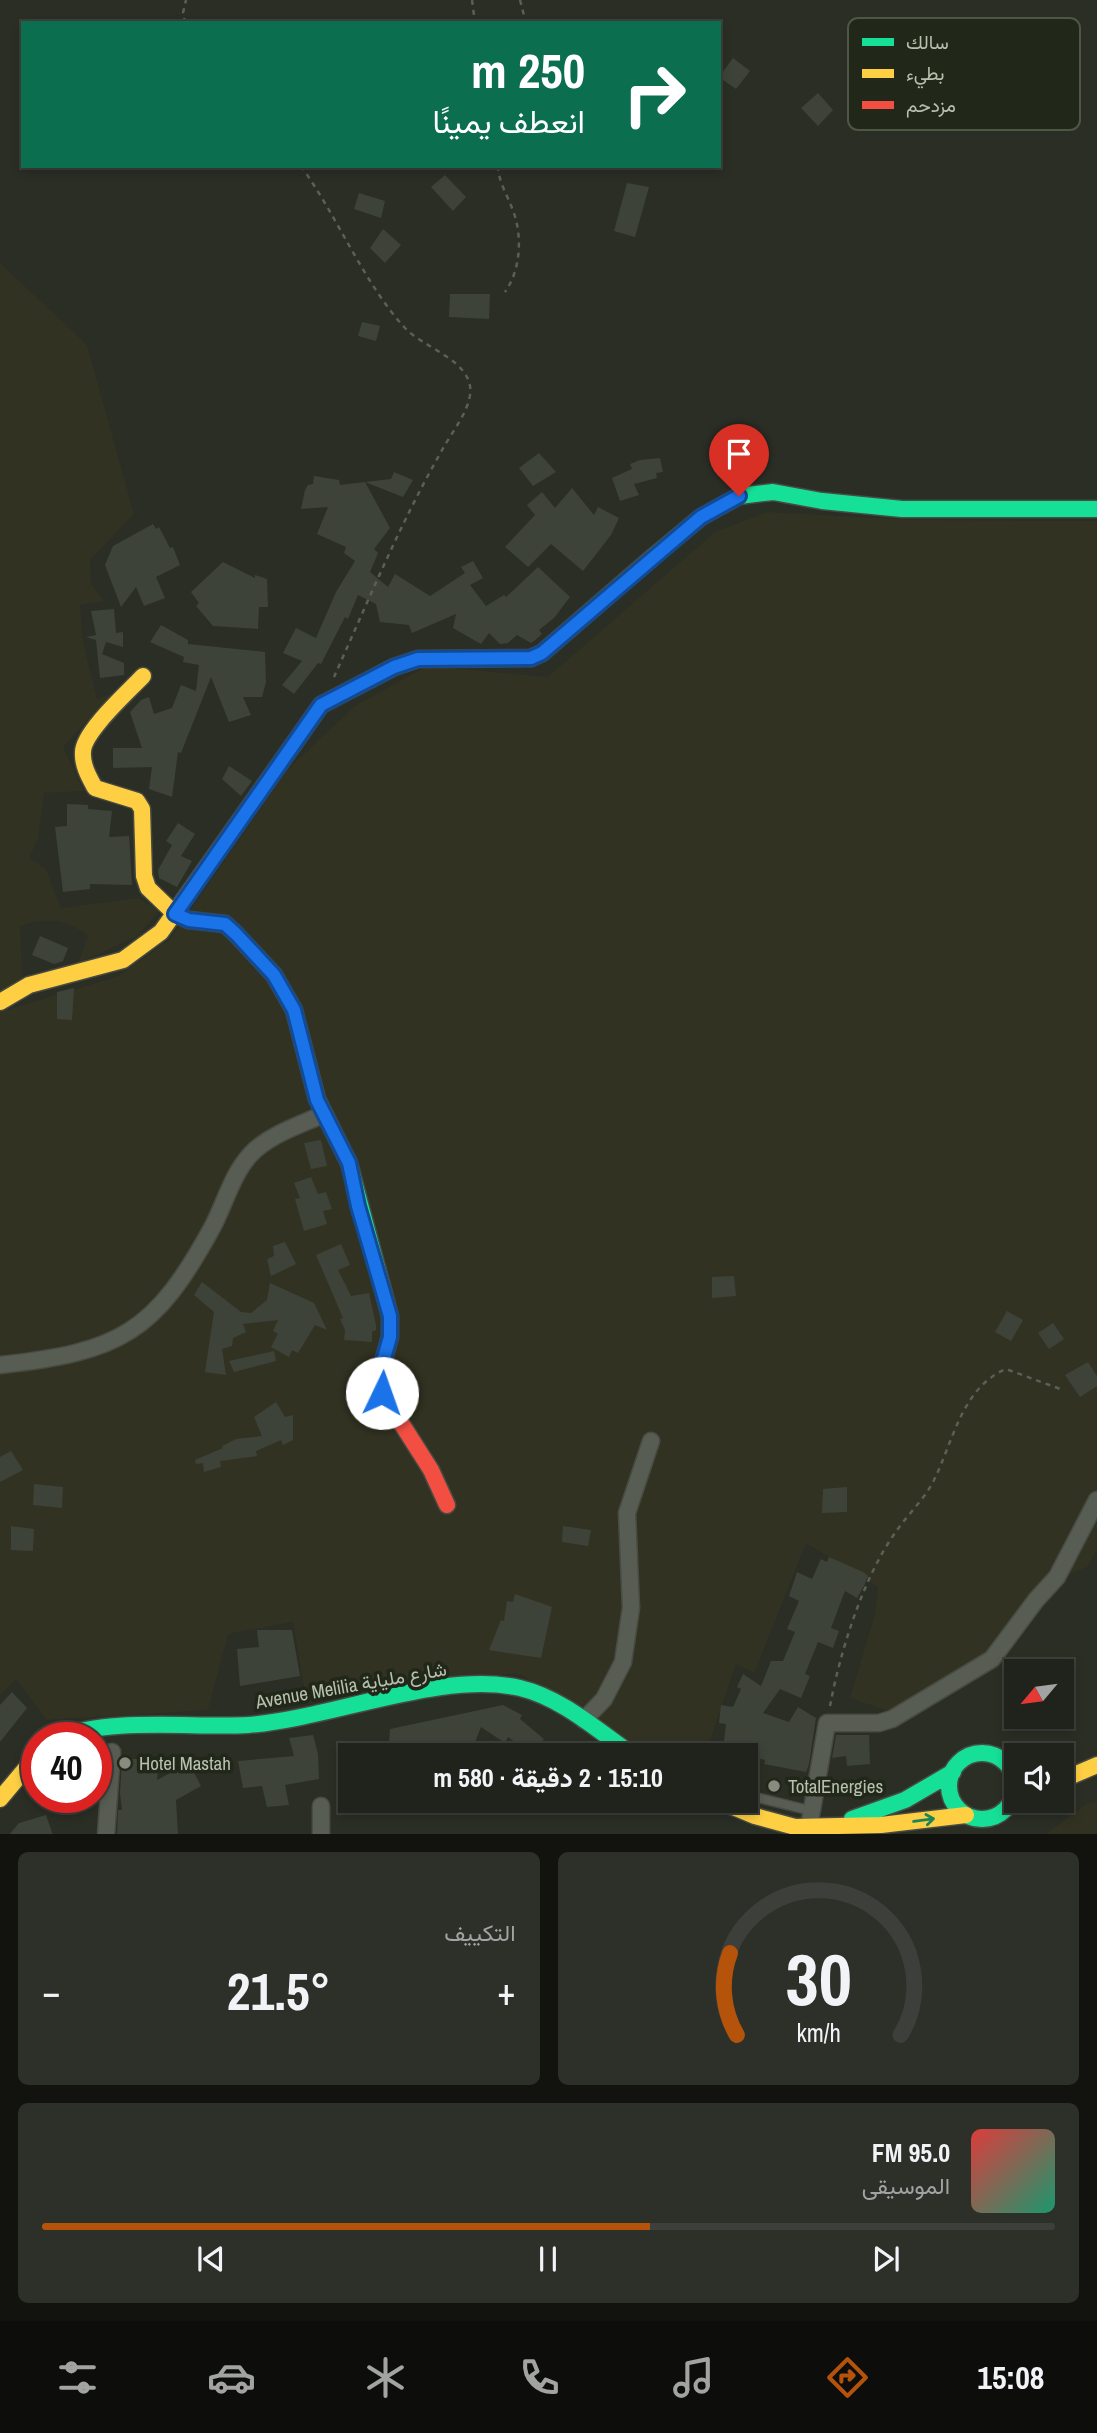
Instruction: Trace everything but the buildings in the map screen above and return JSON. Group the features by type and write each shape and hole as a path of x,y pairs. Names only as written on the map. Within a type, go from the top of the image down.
{"street":[{"path":"0,1002 29,985 123,960 161,932 321,705 394,667 418,659 531,658 542,653 701,517 739,496 773,492 822,501 902,509 1097,509"},
{"path":"143,676 120,703 92,727 82,755 86,772 95,788 137,801 142,809 144,876 148,888 175,914 189,920 225,924 274,975 294,1010 312,1084 349,1163 358,1206 390,1316 390,1337 378,1379 382,1393 430,1470 447,1505"},
{"path":"0,1365 96,1347 121,1339 145,1322 192,1264 250,1155 282,1133 324,1114"},
{"path":"584,1720 604,1699 623,1662 631,1608 627,1513 651,1441"},
{"path":"810,1819 827,1723 879,1723 892,1719 992,1658 1057,1577 1097,1500"},
{"name":"Avenue Melilia شارع ملياية","path":"112,1728 223,1726 302,1719 436,1691 493,1685 520,1688 543,1697 584,1720 616,1743"},
{"path":"833,1826 905,1800 953,1772 968,1757 978,1754 1004,1758"},
{"path":"997,1757 1004,1762"},
{"path":"1074,1760 1097,1759"},
{"path":"1074,1775 1097,1765"},
{"path":"953,1772 951,1796 968,1816 975,1834"},
{"path":"0,1800 21,1774"},
{"path":"321,1806 321,1834"},
{"path":"753,1813 780,1824 810,1819 833,1826 881,1825 968,1816 995,1817 1004,1811"},
{"path":"106,1834 108,1813"},
{"path":"1001,1834 1009,1813"}],"lane":[{"path":"758,1798 810,1819"}],"path":[{"path":"185,21 183,13 186,0"},
{"path":"472,0 475,21"},
{"path":"520,0 525,21"},
{"path":"302,168 321,193 388,307 406,329 463,371 470,385 468,404 385,562 321,705"},
{"path":"499,168 514,212 518,242 515,278 505,292"},
{"path":"827,1723 842,1655 856,1610 894,1534 933,1483 956,1425 980,1386 993,1374 1006,1369 1063,1390"}],"green space":[{"path":"0,263 87,345 134,514 90,560 91,584 104,601 80,605 83,642 97,699 122,690 97,711 63,747 84,791 44,793 38,839 29,858 46,869 61,908 138,898 159,911 138,936 78,963 88,936 80,930 47,920 20,926 22,977 0,993"},
{"path":"767,512 913,520 1097,521 1097,1550 1087,1567 1034,1589 988,1658 888,1711 850,1698 875,1614 878,1587 806,1543 754,1673 736,1664 709,1743 632,1743 520,1674 432,1677 307,1704 293,1622 228,1634 208,1710 47,1720 16,1679 0,1695 0,1012 119,976 170,939 288,769 355,706 427,666 548,677 715,532"},
{"path":"1097,1801 1097,1834 1046,1834 1074,1813 1086,1804"}],"traffic: fast":[{"path":"653,557 701,517 739,496 773,492 822,501 902,509 1097,509"},
{"path":"235,933 274,975 294,1010 317,1099 349,1163 390,1316 390,1337 385,1355"},
{"path":"112,1727 248,1725 280,1721 421,1690 489,1684 520,1688 550,1699 616,1743"},
{"path":"982,1753 1005,1763 1015,1786 1005,1809 982,1819 959,1809 949,1786 959,1763 982,1753"},
{"path":"852,1819 905,1800 953,1772"}],"traffic: slow":[{"path":"143,676 107,712 90,734 83,752 86,771 95,788 137,801 142,809 144,876 148,888 175,914 189,920 225,924 235,933"},
{"path":"0,1002 29,985 123,960 161,932 293,745"},
{"path":"1074,1775 1097,1765"},
{"path":"0,1799 21,1774"},
{"path":"748,1813 795,1827 881,1825 966,1815"}],"traffic: jam":[{"path":"293,745 321,705 394,667 418,659 531,658 542,653 653,557"},
{"path":"385,1355 378,1379 382,1393 431,1470 447,1505"}],"place":[{"name":"Hotel Mastah","path":"125,1763"},
{"name":"TotalEnergies","path":"774,1786"}],"route":[{"path":"382,1393 378,1379 390,1337 390,1316 358,1206 349,1163 342,1144 317,1100 294,1010 274,975 225,924 189,920 175,914 321,705 394,667 418,659 531,658 542,653 617,586 701,517 739,496"}]}
